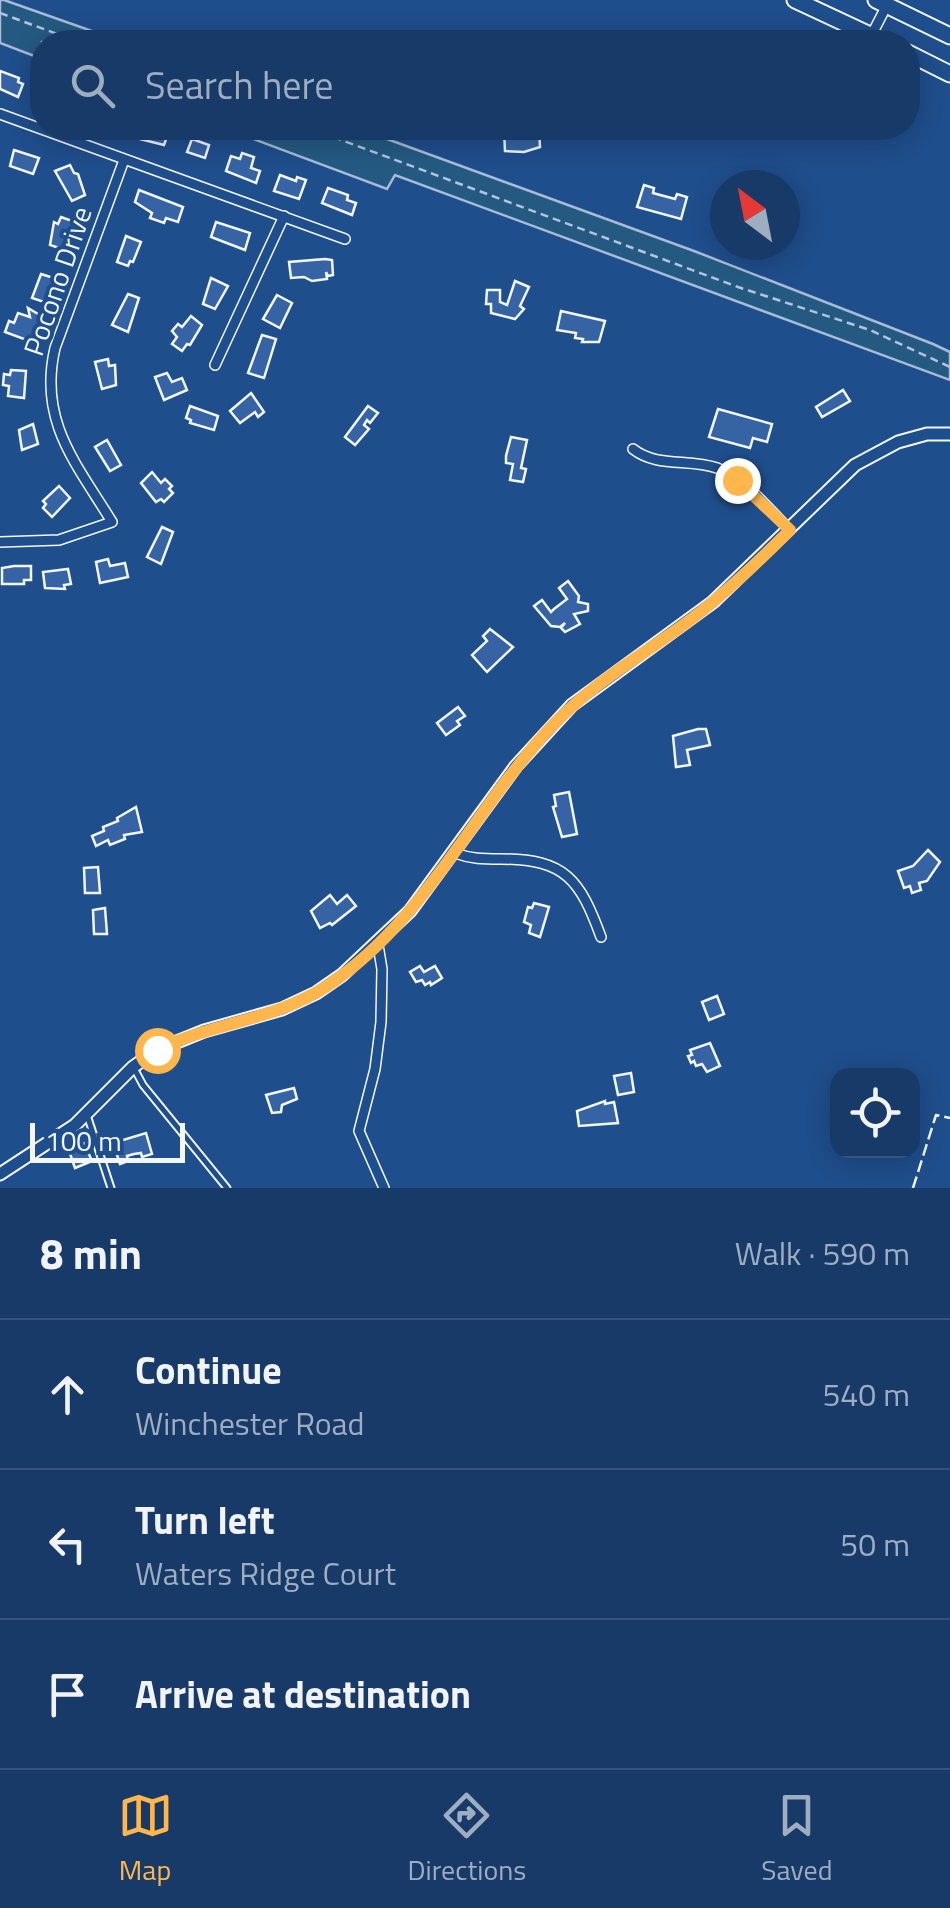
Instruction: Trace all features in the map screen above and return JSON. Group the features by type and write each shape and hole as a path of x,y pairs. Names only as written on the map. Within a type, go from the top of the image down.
{"highway":[{"path":"795,0 859,30"},
{"path":"884,2 950,36"},
{"path":"920,59 950,74"}],"street":[{"path":"879,30 884,2"},
{"path":"0,114 30,125"},
{"path":"70,140 346,239"},
{"name":"Pocono Drive","path":"0,542 59,540 112,522 60,434 48,396 48,374 124,160"},
{"path":"215,364 284,216"},
{"path":"0,1174 87,1116 133,1067 157,1050 185,1037 301,1001 342,975 421,899 516,766 572,705 703,610 856,464 912,438 950,434"},
{"path":"633,449 647,460 692,462 723,470 750,490 790,530"},
{"path":"455,853 475,860 504,859 557,868 586,897 601,937"},
{"path":"378,944 382,969 381,1022 375,1068 359,1131 384,1188"}],"lane":[{"path":"133,1067 227,1188"},
{"path":"87,1116 112,1188"}],"path":[{"path":"0,13 46,30"},
{"path":"340,140 738,287 870,330 950,367"}],"shaded area":[{"path":"0,0 89,30 30,30 30,54 0,43"},
{"path":"256,140 390,140 694,251 933,344 950,352 950,380 395,175 387,189"}],"building":[{"path":"0,71 19,78 18,82 23,84 18,97 0,89"},
{"path":"192,140 209,145 205,158 187,152"},
{"path":"504,140 540,140 540,147 524,152 505,151"},
{"path":"14,150 39,158 33,174 10,166"},
{"path":"242,153 254,157 251,168 260,171 256,183 226,171 231,156 240,159"},
{"path":"70,165 78,174 85,195 72,201 55,171"},
{"path":"280,175 306,180 299,199 274,191"},
{"path":"644,185 654,188 653,193 675,199 677,194 687,197 681,219 637,207"},
{"path":"328,188 348,195 347,200 356,203 352,215 322,203"},
{"path":"139,190 183,207 178,222 150,218 152,213 135,202"},
{"path":"61,217 75,222 72,240 65,250 50,245 54,222 58,224"},
{"path":"216,222 250,233 245,250 211,237"},
{"path":"126,236 141,242 128,266 117,262"},
{"path":"332,260 333,275 326,272 327,279 291,278 289,262"},
{"path":"41,274 57,279 47,303 32,298"},
{"path":"211,278 228,286 215,309 203,304"},
{"path":"515,281 529,287 520,306 524,309 515,319 491,313 491,304 486,304 487,290 500,290 500,302 507,305"},
{"path":"128,294 139,298 128,332 112,325"},
{"path":"277,295 292,303 280,328 263,319"},
{"path":"28,308 43,317 32,342 5,332 18,313 30,317"},
{"path":"561,311 605,321 599,342 582,342 583,339 575,338 576,333 557,330"},
{"path":"191,316 202,325 182,351 172,344 177,337 172,331 178,324 182,327"},
{"path":"262,335 276,339 264,378 248,373"},
{"path":"108,359 109,366 115,365 116,385 102,389 95,362"},
{"path":"11,370 26,371 24,398 8,396 4,374 10,375"},
{"path":"167,373 172,382 182,378 187,390 164,400 155,377"},
{"path":"843,390 850,401 822,417 816,407"},
{"path":"251,393 264,412 258,417 255,412 240,423 230,411"},
{"path":"190,406 218,416 214,430 190,423 186,418"},
{"path":"368,406 378,413 370,423 367,420 364,425 369,429 355,445 345,437"},
{"path":"718,409 772,424 767,442 753,438 750,448 709,437"},
{"path":"33,424 38,444 22,450 19,430"},
{"path":"511,437 527,440 521,468 526,469 523,482 510,480 513,464 506,463 506,456"},
{"path":"107,440 121,465 110,471 95,447"},
{"path":"152,472 161,483 165,479 172,486 169,489 173,493 164,502 156,502 141,483"},
{"path":"59,486 70,498 52,517 43,508 43,501"},
{"path":"162,527 173,532 161,564 147,557"},
{"path":"108,559 110,566 125,563 128,577 100,583 96,562"},
{"path":"31,566 31,580 24,580 24,584 2,584 2,568"},
{"path":"68,569 71,584 64,585 65,589 45,588 43,572"},
{"path":"568,581 579,596 578,602 588,604 588,611 574,614 580,624 565,632 561,628 565,623 551,626 534,606 542,600 551,612 567,599 559,588"},
{"path":"490,629 513,647 487,672 472,655 487,641 483,636"},
{"path":"458,707 465,716 446,735 437,723"},
{"path":"706,729 710,745 687,750 690,765 676,767 673,736"},
{"path":"569,792 577,834 562,837 553,807 554,795"},
{"path":"136,807 142,832 124,835 125,839 110,845 108,840 96,846 92,836"},
{"path":"928,850 940,862 927,881 919,883 921,890 912,893 910,886 904,888 898,871 913,866"},
{"path":"98,867 100,893 85,893 84,868"},
{"path":"330,895 337,904 347,895 356,906 332,925 320,928 311,911"},
{"path":"534,903 549,907 540,937 529,933 531,925 524,922 528,907 532,908"},
{"path":"105,908 107,934 94,934 93,910"},
{"path":"420,966 424,972 435,966 442,978 431,985 422,980 416,982 410,972"},
{"path":"717,996 724,1014 709,1020 702,1002"},
{"path":"710,1043 720,1066 707,1072 702,1064 691,1063 688,1056 692,1055 690,1050"},
{"path":"631,1073 634,1092 618,1095 614,1076"},
{"path":"294,1088 297,1099 282,1105 281,1112 272,1113 266,1095"},
{"path":"605,1101 614,1102 618,1123 579,1126 577,1111"},
{"path":"146,1133 152,1154 127,1156 128,1161 120,1164 113,1143"},
{"path":"84,1143 92,1161 75,1168 68,1148"}],"fence":[{"path":"913,1188 936,1115 950,1118"}],"route":[{"path":"157,1050 204,1030 301,1001 342,975 378,944 421,899 505,780 572,705 713,602 790,530 737,480"}]}
